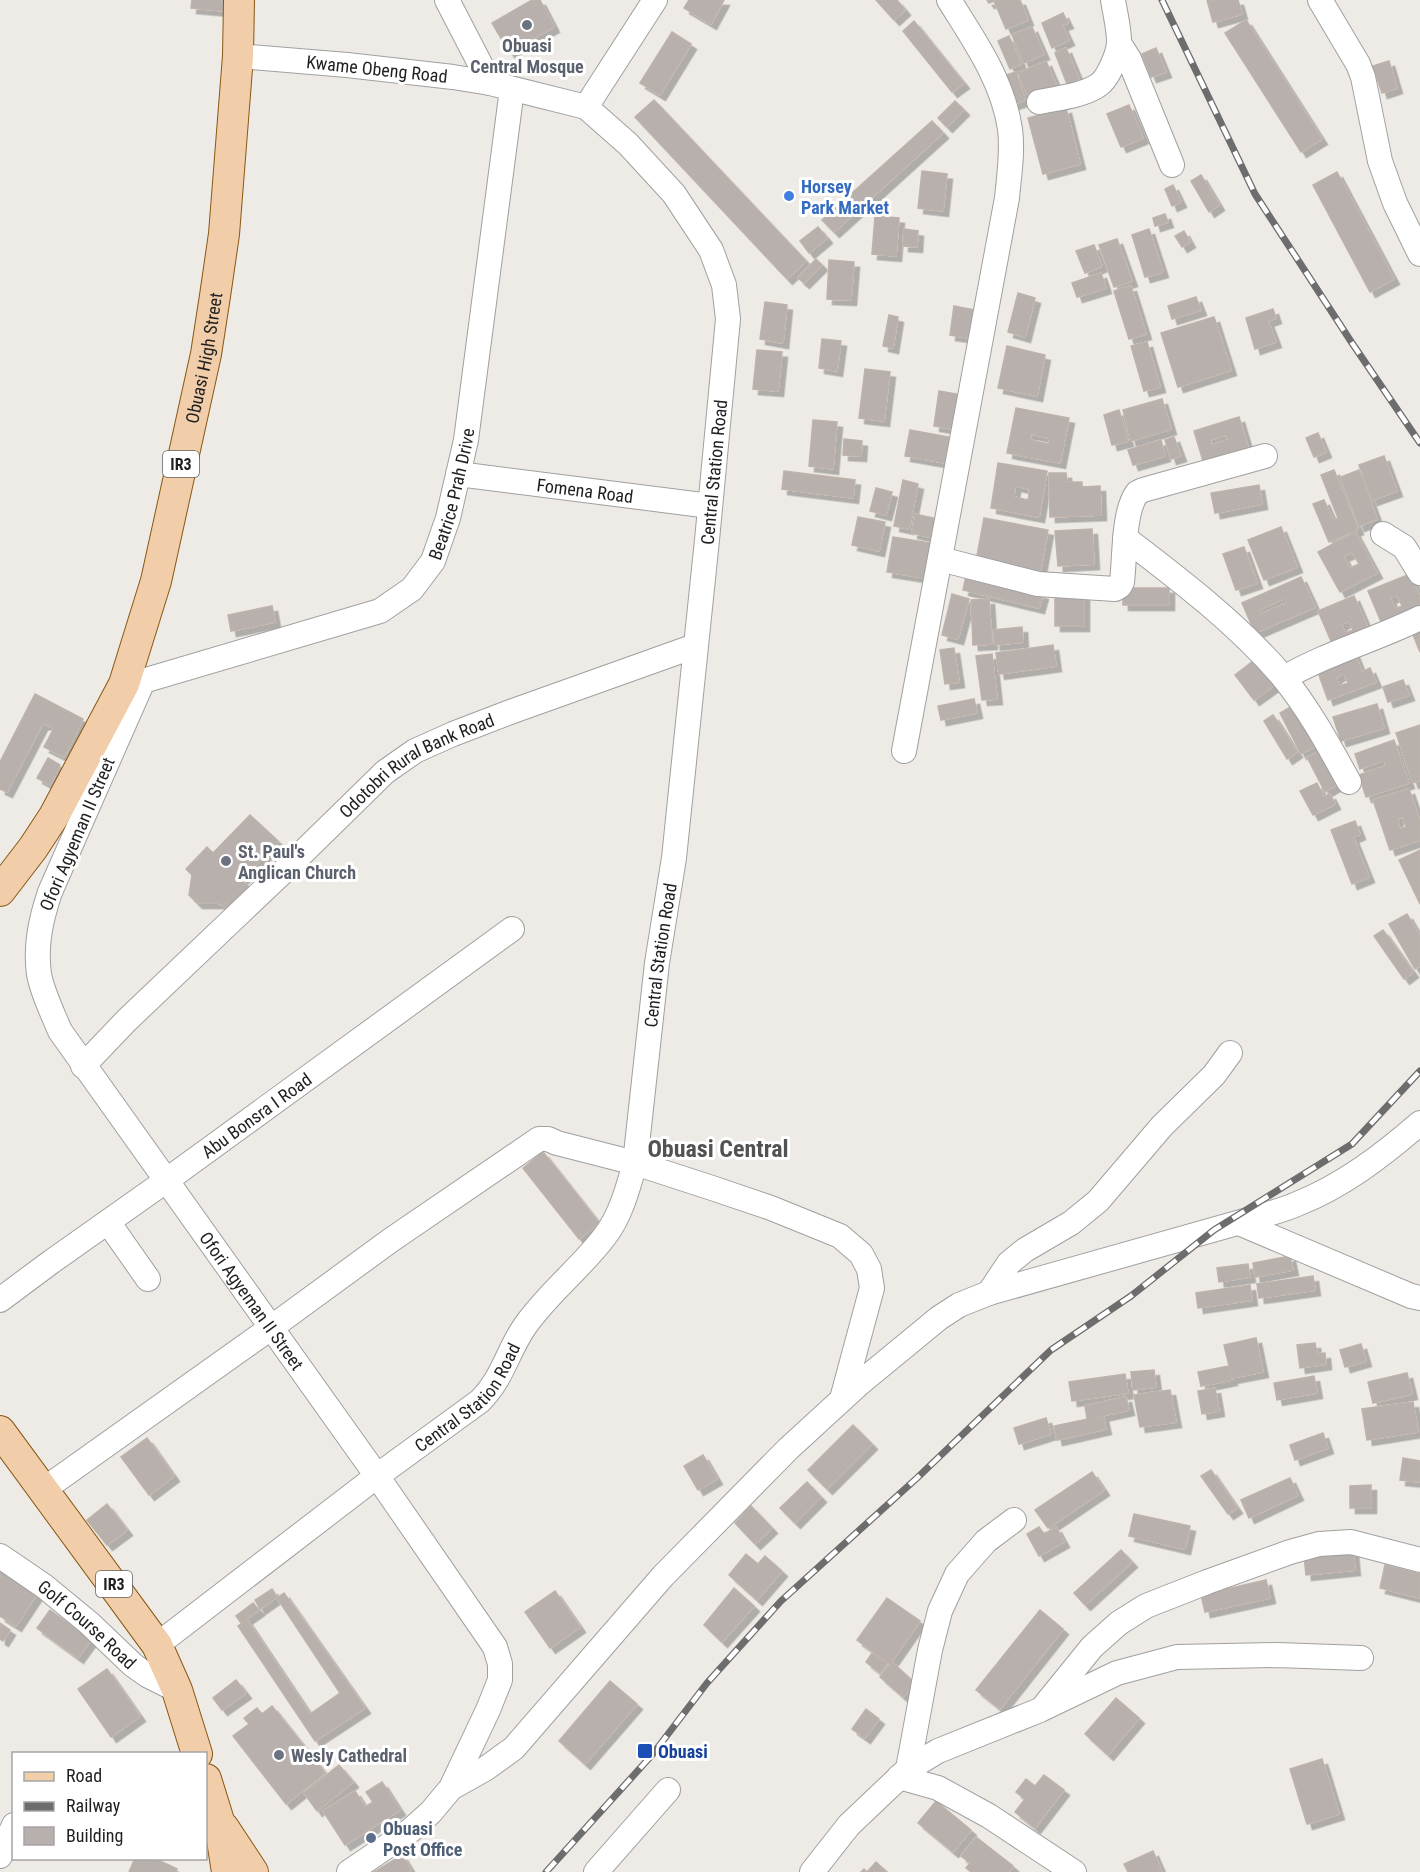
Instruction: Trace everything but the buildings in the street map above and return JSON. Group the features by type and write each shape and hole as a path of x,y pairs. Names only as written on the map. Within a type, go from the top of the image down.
{"main road":[{"name":"Obuasi High Street","path":"0,891 54,816 133,683 206,354 224,234 238,56 239,0"},
{"name":"IR3","path":"0,1431 157,1645 177,1690 196,1752"},
{"path":"207,1782 219,1821 227,1872"},
{"path":"219,1821 253,1872"}],"street":[{"path":"447,0 501,86"},
{"path":"586,107 655,0"},
{"path":"904,751 1007,198 1011,158 1010,129 990,66 949,0"},
{"path":"1113,0 1119,43 1129,59 1172,165"},
{"path":"1320,0 1358,64 1363,77 1380,161 1395,203 1420,254"},
{"path":"1039,102 1085,91 1099,85 1111,69 1119,43"},
{"name":"Kwame Obeng Road","path":"238,56 453,77 586,107"},
{"name":"Beatrice Prah Drive","path":"133,683 380,611 412,589 433,561 448,518 466,440 501,86"},
{"name":"Central Station Road","path":"157,1645 377,1476 480,1401 499,1378 514,1341 527,1323 606,1236 627,1192 634,1163 657,963 674,858 728,319 724,285 711,250 674,195 628,144 586,107"},
{"path":"940,559 1038,584 1115,588 1122,582 1125,538 1130,510 1137,493 1265,456"},
{"name":"Fomena Road","path":"458,474 710,506"},
{"path":"1383,534 1404,547 1420,573"},
{"path":"1125,538 1188,586 1250,642 1284,678 1322,733 1349,782"},
{"path":"1284,678 1321,658 1392,632 1420,618"},
{"name":"Odotobri Rural Bank Road","path":"83,1066 127,1020 385,772 415,751 503,714 695,646"},
{"name":"Ofori Agyeman II Street","path":"133,683 41,918 37,942 39,976 60,1031 83,1066 167,1180 377,1476 495,1647 500,1664 500,1680 451,1788 431,1812 411,1830 349,1872"},
{"name":"Abu Bonsra I Road","path":"0,1300 512,929"},
{"path":"989,1293 1009,1263 1025,1250 1071,1223 1098,1201 1162,1126 1214,1075 1230,1053"},
{"path":"451,1788 485,1769 514,1748 663,1576 788,1449 842,1398 939,1318 959,1305 989,1293 1239,1223 1298,1204 1335,1185 1385,1153 1420,1123"},
{"path":"43,1490 397,1236 539,1139 548,1139 634,1163 712,1188 840,1236 861,1254 869,1269 872,1288 842,1398"},
{"path":"108,1222 148,1279"},
{"path":"1239,1223 1420,1298"},
{"path":"904,1773 940,1611 957,1574 986,1541 1014,1520"},
{"path":"1040,1710 1092,1647 1119,1623 1146,1606 1290,1552 1319,1544 1351,1542 1420,1560"},
{"name":"Golf Course Road","path":"0,1556 44,1586 89,1623 133,1665 177,1690"},
{"path":"812,1872 849,1825 904,1773 938,1751 1040,1710 1117,1673 1177,1657 1277,1655 1361,1658"},
{"path":"904,1773 938,1788 989,1816 1074,1872"},
{"path":"596,1872 668,1790"},
{"path":"0,1856 12,1829"}],"railway":[{"path":"1162,0 1255,194 1420,443"},
{"path":"546,1872 652,1755 707,1683 781,1601 917,1478 1051,1350 1131,1296 1214,1230 1352,1144 1420,1071"}],"place":[{"name":"Obuasi Central Mosque","path":"527,25"},
{"name":"Horsey Park Market","path":"789,196"},
{"name":"St. Paul's Anglican Church","path":"226,861"},
{"name":"Obuasi","path":"645,1751"},
{"name":"Wesly Cathedral","path":"279,1755"},
{"name":"Obuasi Post Office","path":"371,1838"}],"district":[{"name":"Obuasi Central","path":"718,1149"}]}
